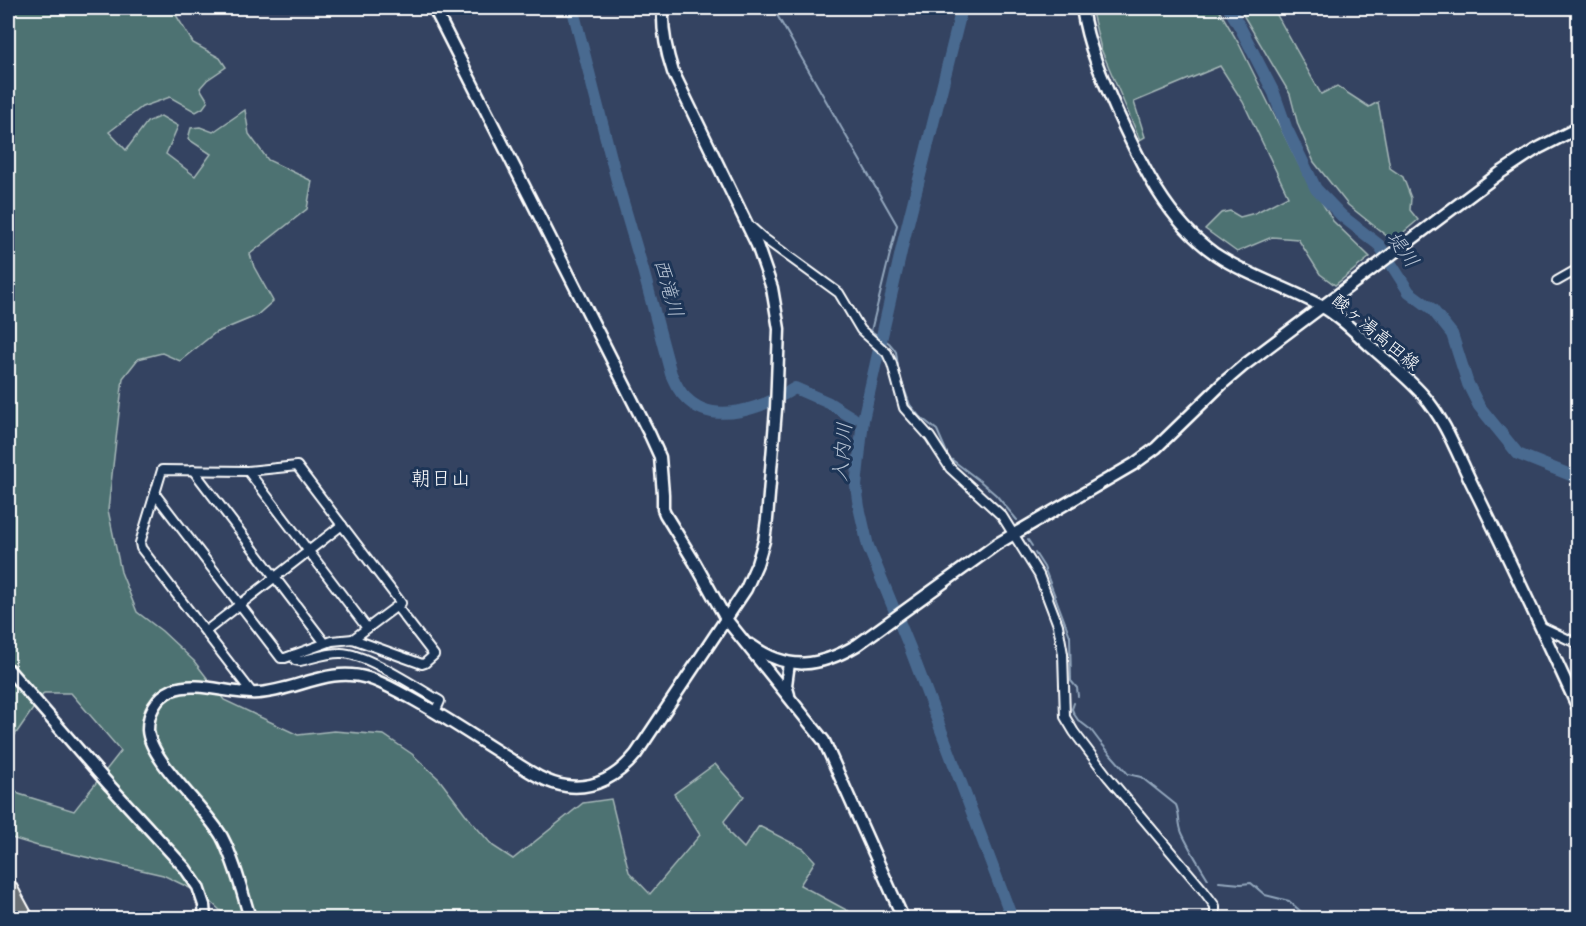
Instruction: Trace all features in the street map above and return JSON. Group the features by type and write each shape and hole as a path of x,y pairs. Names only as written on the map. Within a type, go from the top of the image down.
{"main road":[{"path":"8,883 27,918"}],"street":[{"path":"434,8 650,435 660,457 665,514 726,619 824,741 903,918"},
{"path":"250,918 222,837 160,759 152,745 148,728 153,708 159,700 173,690 195,687 253,694 293,687 331,675 366,677 380,682 435,712 549,782 573,787 597,783 619,772 636,754 746,589 764,541 767,519 777,394 779,329 776,308 772,288 748,224 673,72 663,30 663,8"},
{"name":"酸ヶ湯高田線","path":"1082,8 1091,49 1147,176 1182,225 1197,240 1228,262 1322,307 1406,377 1431,406 1509,558 1578,708"},
{"path":"740,636 770,657 789,663 814,663 839,655 997,544 1134,464 1156,448 1243,366 1507,168 1535,150 1578,128"},
{"path":"748,224 762,237 839,293 861,330 887,353 904,408 930,437 950,468 1002,516 1015,534 1040,574 1058,626 1063,654 1065,717 1108,777 1215,906 1215,918"},
{"path":"1557,281 1578,269"},
{"path":"253,694 140,545 162,470 248,471 297,466 401,603 353,639"},
{"path":"193,470 325,643"},
{"path":"248,471 367,628"},
{"path":"155,494 281,658 337,639 353,639 423,664 434,655 397,607"},
{"path":"206,631 342,525"},
{"path":"1540,626 1578,644"},
{"path":"293,655 296,660 300,661 334,653 354,655 440,701 435,712"},
{"path":"789,663 786,685 790,698"},
{"path":"8,669 185,868 198,887 204,905 205,918"}],"green space":[{"path":"8,8 176,8 176,15 193,43 220,58 226,67 207,80 200,88 208,101 196,112 170,97 142,107 109,132 126,150 147,122 161,116 178,126 166,154 195,176 211,154 188,139 191,128 200,127 213,132 245,110 249,134 268,160 312,181 307,209 250,254 254,267 273,301 256,316 215,333 180,361 162,353 138,359 123,378 108,510 121,572 137,612 162,631 194,661 224,700 298,735 334,731 384,735 412,754 439,779 493,846 513,859 583,803 611,799 629,872 650,894 700,835 674,794 715,764 744,796 724,821 730,834 744,848 759,826 804,849 815,861 800,885 852,913 853,918 217,918 222,912 202,894 163,875 8,837 8,781 19,794 74,811 121,751 71,693 44,693 8,745"},
{"path":"1091,8 1218,8 1239,44 1299,165 1333,221 1370,257 1335,285 1320,274 1298,239 1272,237 1237,252 1205,229 1221,213 1230,211 1240,217 1255,213 1288,196 1243,102 1220,66 1134,102 1145,137 1140,140 1101,49"},
{"path":"1239,8 1273,8 1321,94 1337,86 1369,107 1378,102 1390,168 1403,177 1411,198 1410,210 1418,220 1393,241 1348,205 1314,162 1298,125 1290,94"}],"waterway":[{"name":"西滝川","path":"574,8 618,185 671,374 679,390 698,407 711,412 726,413 755,407 795,388 829,403 853,418"},
{"path":"773,8 897,225 871,331 889,343 896,352 899,374 910,405 919,416 937,430 947,453"},
{"name":"入内川","path":"962,8 903,243 863,420 856,486 868,546 910,648 1012,918"},
{"name":"堤川","path":"1229,8 1274,93 1286,127 1316,189 1342,216 1379,245 1409,292 1432,309 1452,334 1468,384 1479,406 1518,454 1578,478"},
{"path":"951,459 996,495 1017,520"},
{"path":"1028,540 1032,546"},
{"path":"1035,553 1044,567 1070,636 1071,681 1077,688 1078,696"},
{"path":"1074,703 1072,709 1078,720 1091,730 1128,774 1141,777 1176,805 1182,833 1208,879"},
{"path":"1219,882 1251,883 1265,895 1289,901 1308,918"}],"district":[{"name":"朝日山","path":"441,478"}]}
